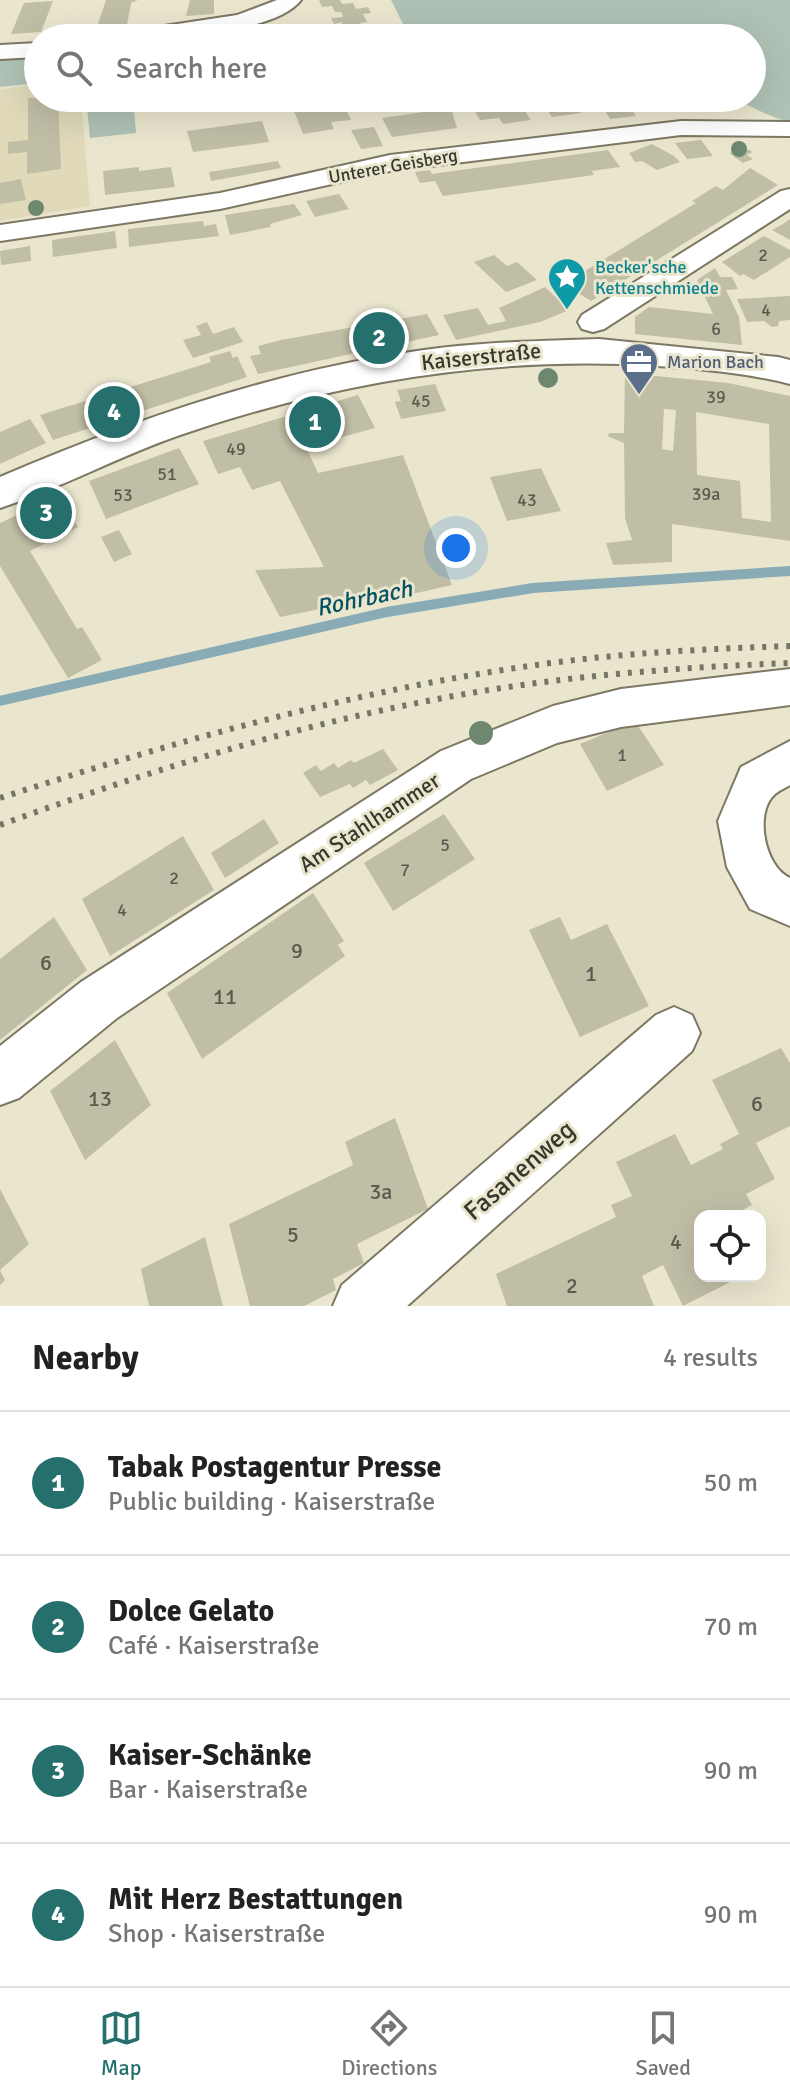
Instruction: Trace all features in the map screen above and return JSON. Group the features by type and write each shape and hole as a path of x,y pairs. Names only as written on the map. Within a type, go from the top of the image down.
{"main road":[{"name":"Kaiserstraße","path":"0,493 52,470 264,396 344,376 459,356 508,351 604,349 739,363 790,372"}],"street":[{"path":"212,24 275,10 291,0"},
{"path":"0,52 24,51"},
{"name":"Unterer Geisberg","path":"0,233 220,201 390,163 681,128 790,129"},
{"path":"593,322 790,197"},
{"name":"Am Stahlhammer","path":"0,1079 99,1000 456,765 553,725 621,708 790,687"},
{"path":"790,761 756,782 740,821 750,867 767,892 790,902"},
{"name":"Fasanenweg","path":"363,1306 674,1033"}],"shaded area":[{"path":"24,86 24,112 82,112 90,206 0,221 0,89"}],"green space":[{"path":"391,0 790,0 790,121 762,112 766,112 766,24 403,24"},
{"path":"24,55 24,84 0,87 0,57"},
{"path":"87,112 134,112 136,133 90,138"}],"building":[{"path":"106,0 138,0 131,3 127,24 98,24"},
{"path":"190,0 214,0 214,14 186,16"},
{"path":"319,0 340,0 342,4 353,3 356,9 368,7 371,13 363,14 367,22 360,24 334,24 331,18 343,17 341,12 335,12 332,6 322,7"},
{"path":"53,1 44,24 24,24 24,33 11,34 24,3"},
{"path":"28,112 59,112 61,169 27,174 27,152 8,154 8,142 28,140"},
{"path":"294,112 347,112 351,120 331,122 334,129 303,134"},
{"path":"423,112 452,112 457,128 392,137 382,118"},
{"path":"475,112 526,112 531,120 503,124 499,118 480,120"},
{"path":"549,112 581,113 552,117"},
{"path":"606,112 633,112 636,116 610,119"},
{"path":"262,121 269,142 193,152 187,131"},
{"path":"374,127 383,146 361,149 351,130"},
{"path":"701,140 713,156 687,159 675,143"},
{"path":"652,144 680,162 657,170 642,161 635,162 629,153"},
{"path":"747,149 753,152 747,155 753,159 743,163 729,153"},
{"path":"608,150 620,167 592,171 594,175 443,196 435,181 420,183 415,172 430,170 432,174"},
{"path":"278,161 281,168 211,181 209,172"},
{"path":"139,167 139,171 171,167 175,187 105,195 103,171"},
{"path":"750,168 778,185 591,301 555,279 568,272 575,277 696,203 692,201 716,186 723,190"},
{"path":"21,179 26,200 0,204 0,183"},
{"path":"339,194 349,209 315,217 306,201"},
{"path":"294,204 302,215 270,224 271,227 230,235 225,215"},
{"path":"790,219 790,240 772,230 783,224"},
{"path":"203,221 204,226 216,224 219,236 129,247 128,229"},
{"path":"115,231 117,248 53,257 52,240"},
{"path":"764,236 790,250 790,257 754,280 743,274 740,276 722,262"},
{"path":"30,246 31,261 1,265 0,251"},
{"path":"494,255 507,266 517,262 537,280 506,292 474,262"},
{"path":"715,268 720,277 732,277 738,289 726,290 739,317 742,345 635,334 635,317 649,307 713,314 697,280"},
{"path":"545,287 569,310 540,322 456,340 443,315 478,308 488,325 506,321 499,308"},
{"path":"790,296 790,320 779,321 778,326 772,327 764,321 747,322 737,299"},
{"path":"427,314 439,335 258,374 250,356 261,354 258,346 281,340"},
{"path":"207,322 213,334 234,327 243,342 193,358 183,340 201,335 196,326"},
{"path":"230,351 233,358 237,356 247,377 53,440 40,415 211,362 209,357"},
{"path":"625,373 728,383 790,396 790,541 672,524 672,562 613,565 606,543 632,540 625,518 624,443 607,436 610,433 624,433","holes":["664,409 676,410 673,451 662,449","696,412 769,424 771,522 742,518 740,481 697,475"]},
{"path":"435,384 446,411 401,419 395,402 401,401 397,390"},
{"path":"358,395 375,428 306,447 318,473 403,455 452,585 372,603 370,599 280,617 255,570 324,567 280,481 252,490 240,467 218,474 203,441"},
{"path":"30,419 46,443 0,464 0,432"},
{"path":"179,448 199,484 106,519 89,481"},
{"path":"541,468 561,511 507,521 490,477"},
{"path":"58,496 78,527 30,551 77,629 82,627 102,660 68,678 0,566 0,523"},
{"path":"119,530 132,554 114,562 101,537"},
{"path":"635,721 664,765 607,791 580,744"},
{"path":"383,749 398,770 370,785 366,780 353,788 350,784 320,797 303,773 316,765 321,771 334,763 338,768"},
{"path":"444,814 475,859 393,911 364,863"},
{"path":"264,819 279,843 225,878 211,853"},
{"path":"183,836 214,890 110,956 82,899"},
{"path":"313,893 344,941 338,945 345,956 202,1059 167,993"},
{"path":"54,917 87,970 0,1040 0,959"},
{"path":"560,917 571,940 607,924 649,1006 580,1037 529,930"},
{"path":"115,1040 151,1105 85,1160 50,1091"},
{"path":"781,1048 790,1063 790,1126 756,1143 775,1179 746,1194 752,1205 742,1210 694,1210 694,1282 730,1282 683,1306 663,1265 642,1276 654,1306 507,1306 496,1274 616,1217 611,1205 632,1196 616,1162 675,1134 691,1165 723,1149 720,1144 739,1134 712,1080"},
{"path":"395,1118 428,1209 357,1244 364,1263 333,1279 336,1290 304,1306 250,1306 229,1224 353,1165 345,1142"},
{"path":"0,1189 29,1244 0,1270"},
{"path":"205,1237 223,1306 149,1306 141,1269"}],"waterway":[{"name":"Rohrbach","path":"0,701 387,612 533,588 790,571"}],"railway":[{"path":"0,798 265,720 400,689 599,657 790,646"},
{"path":"0,825 120,783 241,746 426,701 602,675 790,663"}],"place":[{"name":"Becker'sche Kettenschmiede","path":"567,311"},
{"name":"Dolce Gelato","path":"379,338"},
{"name":"Marion Bach","path":"639,396"},
{"name":"Mit Herz Bestattungen","path":"114,412"},
{"name":"Tabak Postagentur Presse","path":"315,422"},
{"name":"Kaiser-Schänke","path":"46,513"}]}
